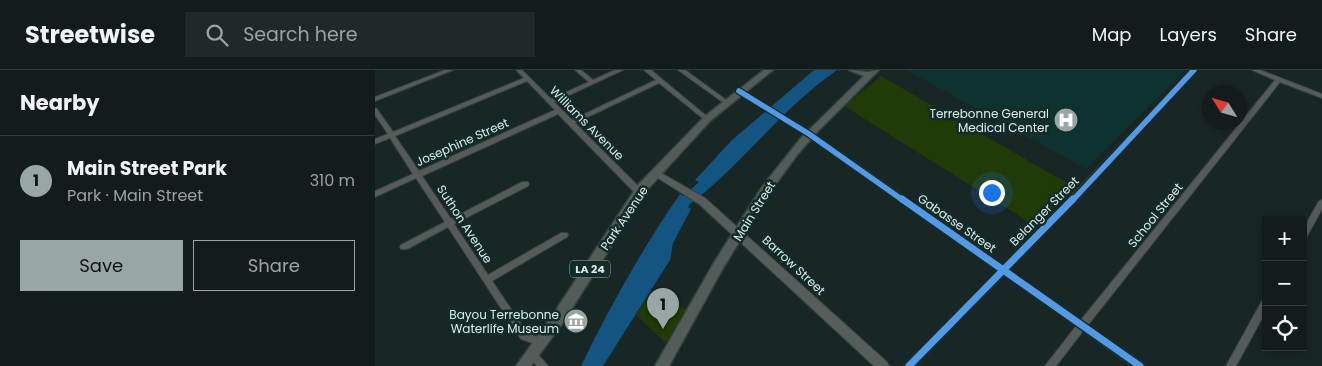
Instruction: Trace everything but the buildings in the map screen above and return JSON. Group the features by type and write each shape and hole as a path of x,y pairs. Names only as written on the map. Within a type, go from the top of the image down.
{"main road":[{"name":"Park Avenue","path":"523,366 639,192 707,119 739,91 769,70"},
{"path":"853,70 869,72"},
{"name":"Main Street","path":"662,366 739,233 782,166 831,110 869,72"},
{"name":"Barrow Street","path":"656,173 702,201 883,366"}],"street":[{"path":"375,99 450,70"},
{"name":"Williams Avenue","path":"519,70 639,192"},
{"path":"578,70 592,82"},
{"path":"550,102 619,70"},
{"path":"647,70 707,119"},
{"path":"681,70 726,102"},
{"name":"Main Street","path":"869,72 881,70"},
{"name":"Belanger Street","path":"909,366 1003,268 1062,211 1194,70"},
{"path":"1255,70 1322,96"},
{"name":"School Street","path":"1050,366 1277,78 1281,70"},
{"path":"375,142 527,79"},
{"path":"571,123 660,80"},
{"name":"Gabasse Street","path":"739,91 809,134 1003,268 1140,366"},
{"name":"Suthon Avenue","path":"375,110 524,336 540,342"},
{"name":"Josephine Street","path":"375,194 559,110"},
{"path":"404,247 525,184"},
{"path":"1307,229 1322,203"},
{"path":"487,280 564,235"},
{"path":"1231,366 1264,306"},
{"path":"532,354 543,366"}],"shaded area":[{"name":"Terrebonne General Medical Center","path":"906,70 1185,70 1086,169"}],"green space":[{"path":"881,76 1074,187 1035,226 844,106"},
{"path":"648,296 687,309 666,343 636,315"}],"water":[{"path":"814,70 837,70 798,101 728,172 690,204 688,207 691,209 673,243 670,260 603,366 581,366 627,278 680,194 683,196 699,182 695,180 732,140"}],"cycle path":[{"path":"909,366 1062,211 1194,70"},
{"path":"739,91 809,134 1140,366"}],"place":[{"name":"Terrebonne General Medical Center","path":"1066,120"},
{"name":"Bayou Terrebonne Waterlife Museum","path":"576,321"},
{"name":"Main Street Park","path":"663,329"}]}
